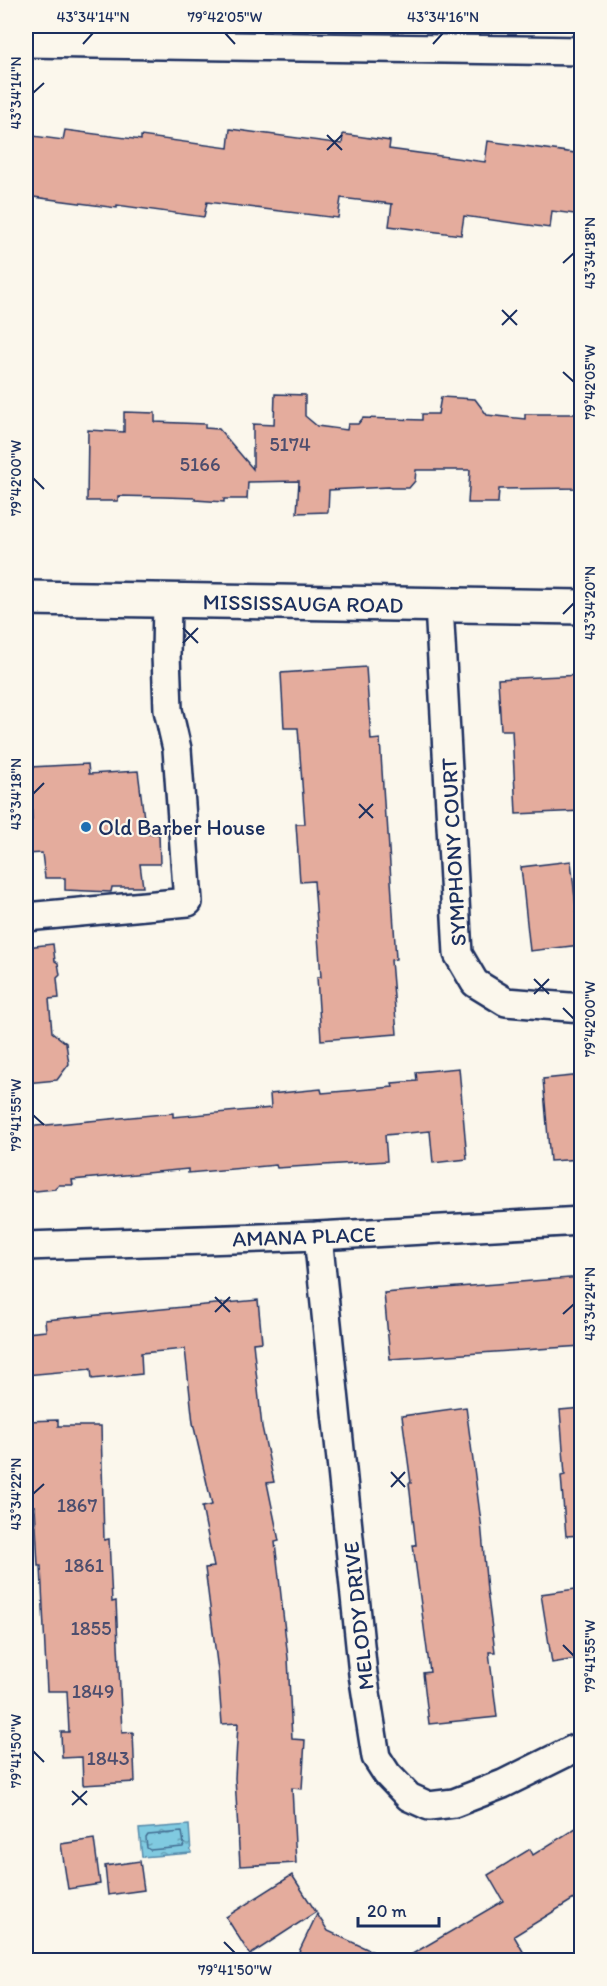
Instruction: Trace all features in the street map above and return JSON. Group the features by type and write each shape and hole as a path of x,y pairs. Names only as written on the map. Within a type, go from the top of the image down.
{"main road":[{"name":"MISSISSAUGA ROAD","path":"26,598 582,607"}],"street":[{"path":"26,43 582,51"},
{"path":"26,916 188,902 177,749 168,710 167,601"},
{"name":"SYMPHONY COURT","path":"439,605 458,954 475,983 506,1002 582,1008"},
{"name":"AMANA PLACE","path":"26,1246 318,1236 582,1221"},
{"name":"MELODY DRIVE","path":"318,1236 363,1674 376,1757 387,1774 409,1797 429,1806 454,1803 503,1784 582,1745"}],"water":[{"path":"189,1825 191,1853 142,1857 139,1829"}],"building":[{"path":"230,129 342,144 343,134 390,141 389,149 485,162 488,141 582,154 582,215 552,211 550,228 464,216 461,235 389,226 392,204 341,198 338,218 207,202 204,217 26,196 26,135 63,140 65,130 141,140 141,136 228,148"},
{"path":"275,394 305,395 305,416 317,426 347,430 348,424 358,424 363,418 422,420 422,414 438,414 441,397 475,399 487,415 525,419 525,414 582,414 582,488 499,489 498,503 468,503 470,470 416,470 415,481 409,488 329,490 328,512 297,513 299,481 248,482 247,499 224,499 224,502 195,500 195,498 118,496 118,501 87,501 88,430 124,432 124,412 155,413 155,422 205,424 205,428 219,429 253,469 253,424 274,425"},
{"path":"366,667 371,740 380,739 385,818 387,818 396,959 391,960 397,1034 321,1040 317,977 321,977 314,881 300,882 296,824 305,824 298,728 284,728 281,673"},
{"path":"582,675 582,811 516,814 512,730 501,730 498,679"},
{"name":"Old Barber House","path":"88,764 89,774 138,771 146,834 159,834 160,864 140,864 143,887 112,887 111,892 65,890 65,878 45,878 42,853 27,854 26,821 32,820 30,767"},
{"path":"571,861 580,945 530,951 521,867"},
{"path":"53,944 60,975 57,978 59,998 49,999 52,1032 66,1043 69,1064 57,1080 26,1083 26,947"},
{"path":"459,1068 467,1159 433,1163 430,1131 385,1135 387,1161 277,1168 276,1165 188,1173 188,1169 72,1180 73,1185 59,1185 55,1189 26,1192 26,1127 173,1113 173,1117 271,1108 270,1094 321,1089 322,1093 393,1087 392,1083 417,1081 416,1072"},
{"path":"582,1075 582,1159 550,1161 543,1079"},
{"path":"582,1277 582,1346 390,1359 384,1293"},
{"path":"258,1300 262,1342 253,1343 262,1427 274,1482 267,1483 279,1541 275,1542 288,1658 292,1739 305,1740 302,1789 292,1788 296,1863 240,1866 235,1778 238,1723 222,1724 205,1568 214,1567 202,1507 212,1505 193,1423 185,1349 141,1353 142,1374 92,1379 91,1369 26,1375 26,1333 46,1331 45,1320"},
{"path":"466,1407 495,1652 489,1652 497,1717 429,1724 423,1673 430,1672 413,1545 416,1545 409,1483 411,1483 402,1416"},
{"path":"582,1408 582,1535 566,1536 561,1476 565,1475 560,1410"},
{"path":"58,1420 58,1426 101,1426 104,1540 109,1539 112,1602 116,1601 122,1733 133,1732 135,1782 83,1785 82,1757 62,1758 61,1732 69,1732 67,1691 47,1691 41,1566 38,1566 35,1506 30,1506 26,1421"},
{"path":"582,1588 582,1658 552,1663 541,1594"},
{"path":"582,1824 582,1894 514,1936 528,1960 402,1960 503,1901 488,1875 530,1849 533,1855"},
{"path":"94,1839 100,1884 68,1889 61,1844"},
{"path":"140,1861 144,1890 108,1895 105,1866"},
{"path":"292,1875 316,1912 250,1955 226,1917"},
{"path":"317,1914 328,1931 391,1960 295,1960"}],"place":[{"name":"Old Barber House","path":"86,827"}]}
